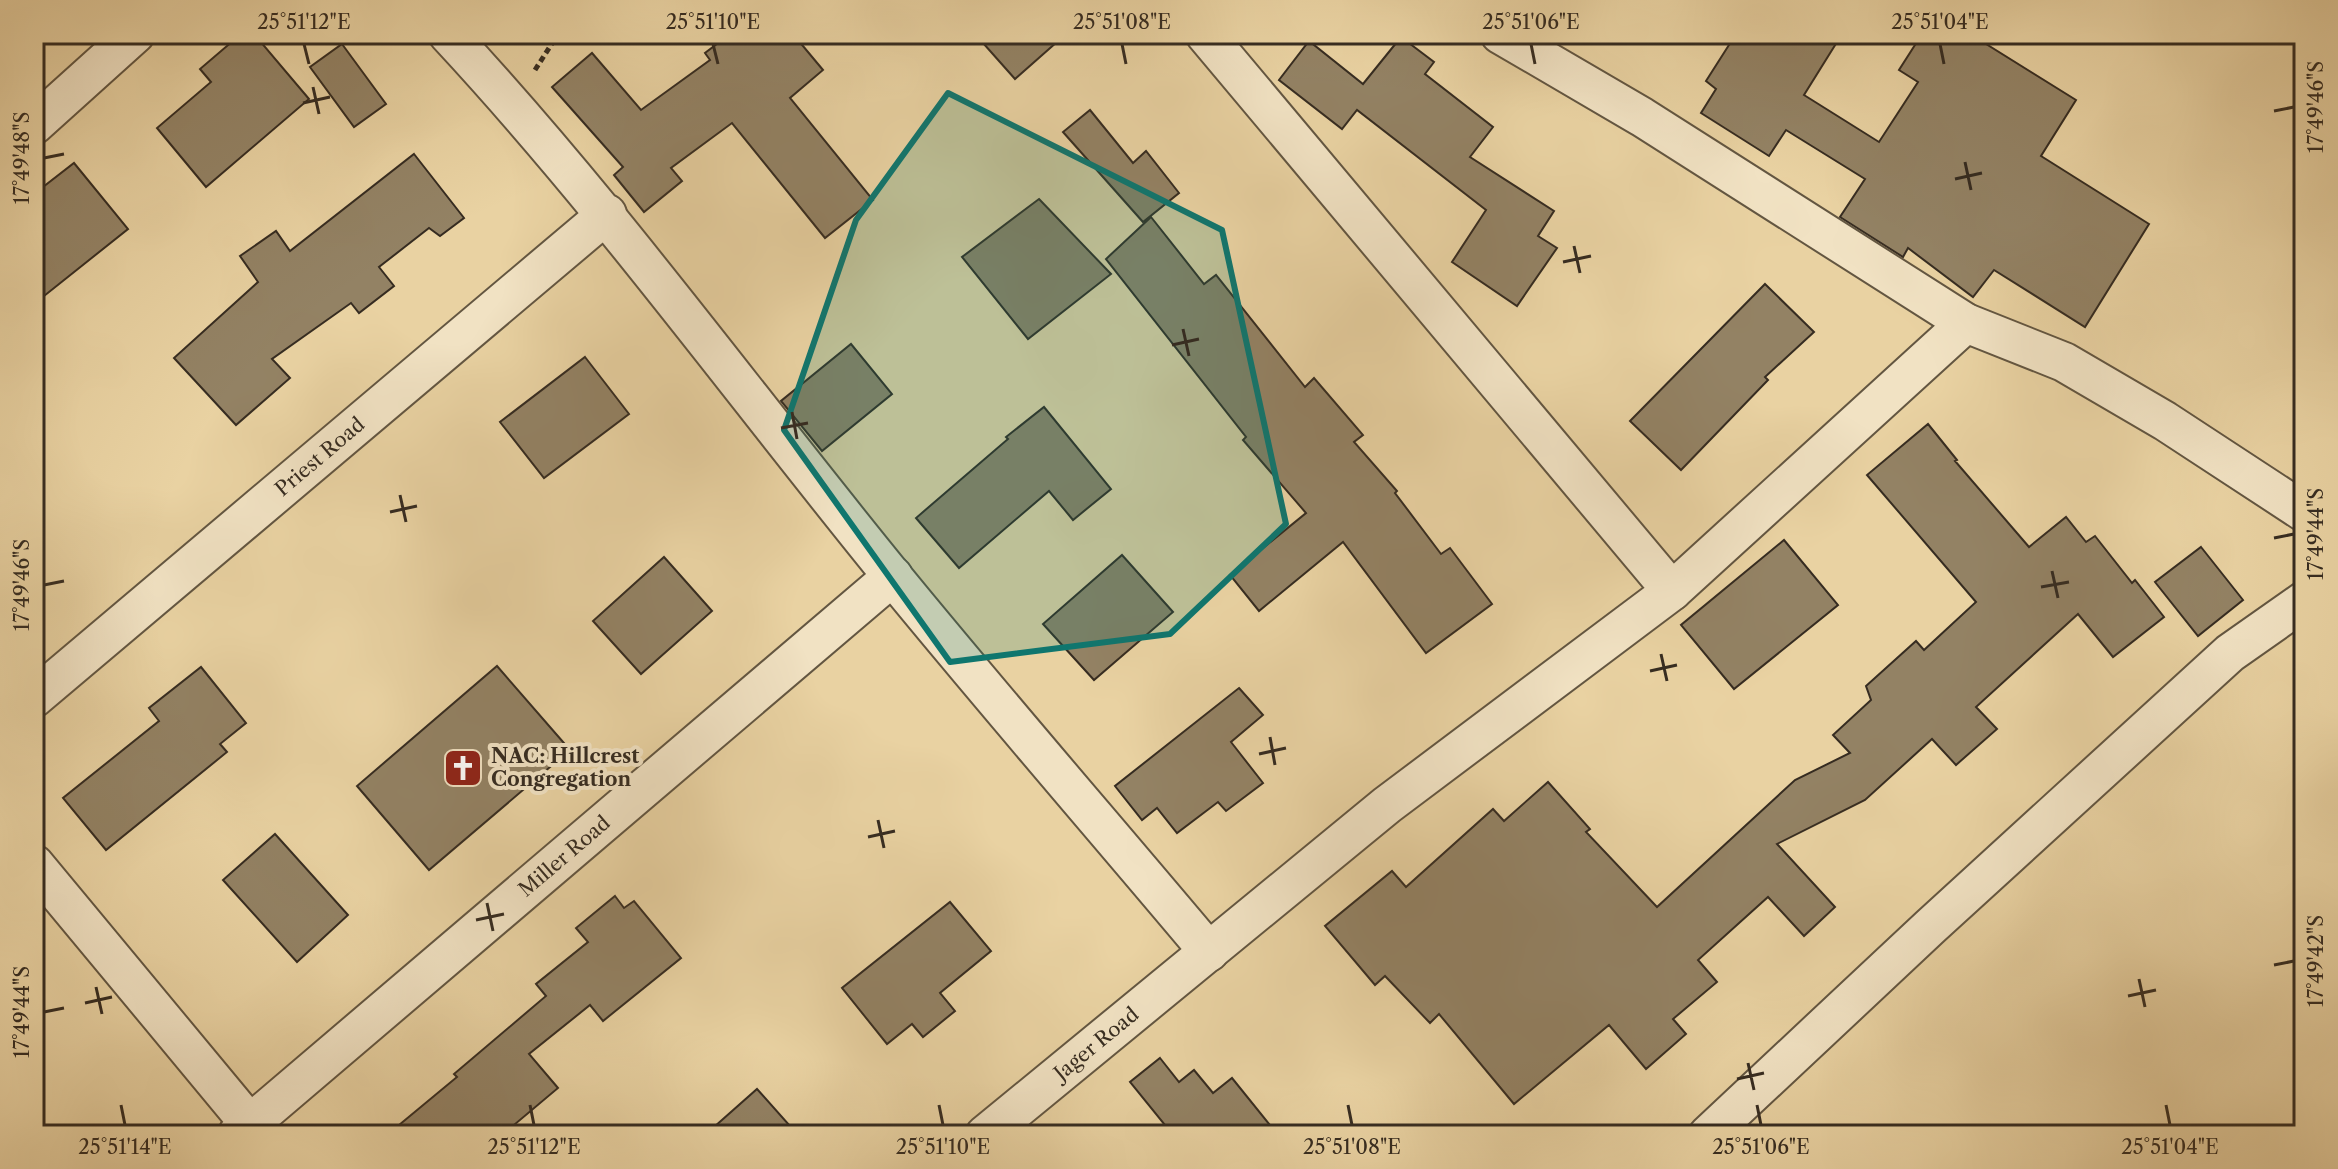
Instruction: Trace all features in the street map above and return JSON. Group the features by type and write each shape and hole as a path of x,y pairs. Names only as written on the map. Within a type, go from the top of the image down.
{"street":[{"path":"34,125 135,34"},
{"path":"448,34 607,214 893,576 1209,952"},
{"path":"1205,34 1672,591"},
{"path":"1500,34 1642,117 1966,323 2064,362 2165,421 2304,512"},
{"name":"Priest Road","path":"34,698 607,214"},
{"name":"Jager Road","path":"985,1135 1387,805 1672,591 1966,323"},
{"name":"Miller Road","path":"248,1131 893,576"},
{"path":"1708,1135 2230,653 2304,601"},
{"path":"34,864 248,1131"}],"highlighted area":[{"path":"948,93 1222,230 1286,524 1170,634 950,662 784,430 856,220"}],"building":[{"path":"241,34 254,34 309,99 206,187 157,128 211,82 200,69"},
{"path":"730,34 793,34 823,70 790,98 873,200 825,238 732,123 671,168 682,181 644,212 614,175 623,167 552,87 592,53 641,110 710,60 705,53"},
{"path":"975,34 1066,34 1015,79"},
{"path":"1736,34 1842,34 1804,95 1879,142 1918,82 1899,70 1922,34 1970,34 2076,100 2041,156 2149,224 2085,327 1994,270 1973,297 1908,248 1903,257 1840,217 1865,179 1786,130 1769,156 1701,113 1716,89 1706,81"},
{"path":"1401,37 1434,62 1425,74 1493,127 1470,157 1554,211 1538,236 1557,248 1517,306 1452,262 1486,210 1357,110 1342,129 1279,80 1309,41 1363,84"},
{"path":"342,44 386,104 354,127 310,67"},
{"path":"1090,110 1133,163 1146,151 1179,193 1143,222 1063,132"},
{"path":"414,154 464,218 440,236 429,228 379,267 394,286 359,313 351,303 272,359 290,378 236,425 174,358 258,282 240,256 276,231 290,251"},
{"path":"74,163 128,229 34,304 34,194"},
{"path":"1039,199 1111,274 1028,339 962,257"},
{"path":"1151,217 1204,284 1216,275 1305,387 1314,378 1363,435 1354,442 1397,491 1395,493 1441,554 1450,548 1492,604 1426,653 1343,542 1259,611 1230,575 1306,513 1243,440 1246,437 1106,259"},
{"path":"1765,284 1814,332 1765,377 1768,380 1681,470 1630,421"},
{"path":"851,344 892,394 822,451 781,401"},
{"path":"585,357 629,414 544,478 500,422"},
{"path":"1044,407 1111,489 1073,520 1049,491 959,568 916,518"},
{"path":"1928,424 1955,461 2029,547 2066,517 2086,542 2095,536 2164,617 2113,657 2078,614 1976,707 1997,729 1956,765 1932,739 1865,800 1777,844 1835,907 1804,936 1768,897 1698,960 1717,982 1673,1019 1686,1034 1646,1069 1609,1025 1514,1104 1439,1014 1430,1023 1385,976 1375,985 1325,926 1392,871 1406,887 1493,809 1504,821 1548,782 1590,829 1586,832 1657,907 1795,780 1850,753 1833,735 1871,700 1866,686 1916,641 1924,650 1976,602 1867,475"},
{"path":"1784,540 1838,605 1734,689 1681,625"},
{"path":"2201,547 2243,600 2198,636 2155,582"},
{"path":"1122,555 1173,612 1094,680 1043,624"},
{"path":"664,557 712,611 641,674 593,621"},
{"name":"NAC: Hillcrest Congregation","path":"497,666 570,750 429,870 357,786"},
{"path":"201,667 246,723 220,744 227,752 106,850 63,798 159,721 149,708"},
{"path":"1239,688 1263,715 1231,742 1263,783 1226,811 1218,802 1177,833 1157,808 1142,820 1115,786"},
{"path":"275,834 348,915 297,962 223,880"},
{"path":"615,896 624,908 634,901 681,958 603,1021 590,1005 529,1054 558,1088 502,1135 387,1135 457,1077 454,1074 546,996 536,984 588,942 576,928"},
{"path":"950,902 991,951 940,993 955,1011 923,1037 912,1024 887,1044 842,988"},
{"path":"1160,1058 1179,1082 1194,1070 1213,1093 1232,1078 1278,1135 1173,1135 1130,1082"},
{"path":"757,1089 798,1135 705,1135"}],"place":[{"name":"NAC: Hillcrest Congregation","path":"463,768"}]}
